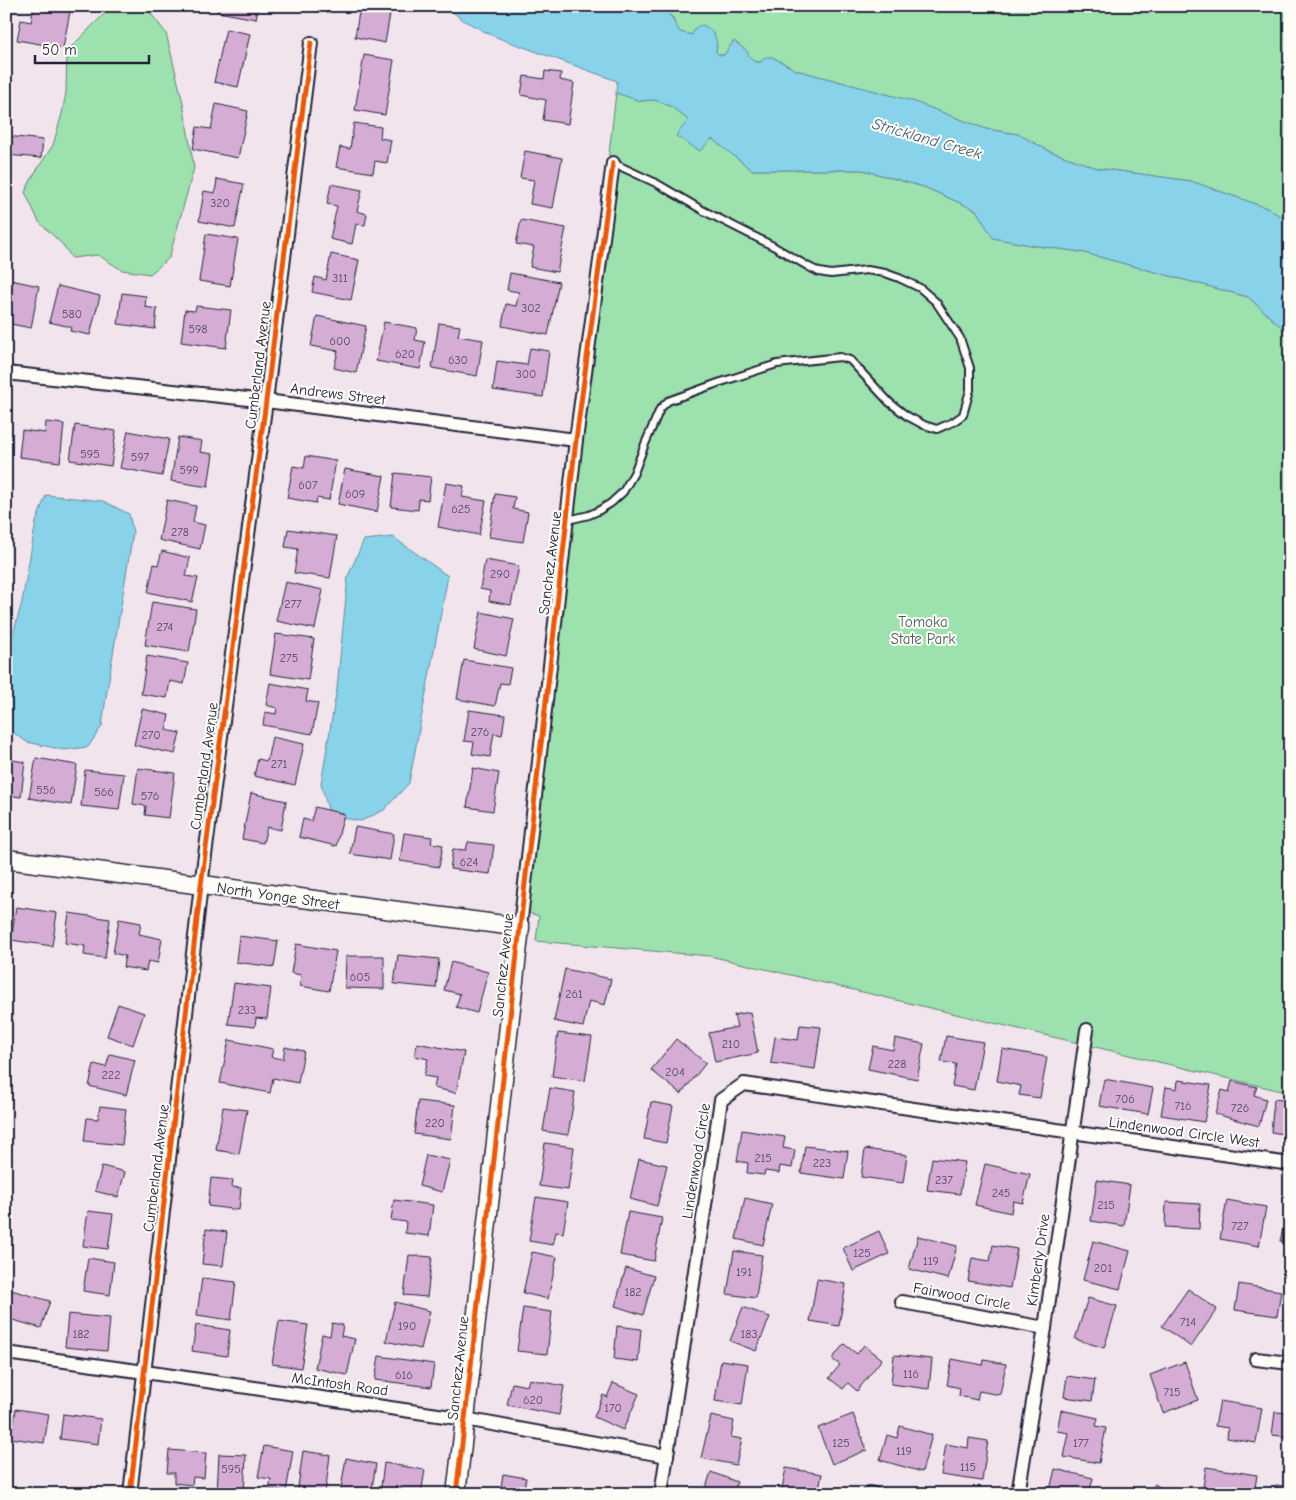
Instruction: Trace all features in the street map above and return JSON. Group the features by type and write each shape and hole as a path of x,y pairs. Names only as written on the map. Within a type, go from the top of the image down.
{"street":[{"name":"Cumberland Avenue","path":"130,1494 201,885 266,401 311,42"},
{"name":"Sanchez Avenue","path":"456,1494 576,440 613,163"},
{"name":"Andrews Street","path":"6,373 266,401 576,440"},
{"name":"North Yonge Street","path":"6,859 520,927"},
{"name":"Kimberly Drive","path":"1018,1494 1045,1328 1087,1030"},
{"name":"Lindenwood Circle","path":"661,1494 721,1100 744,1084 1073,1132"},
{"name":"Lindenwood Circle West","path":"1073,1132 1290,1164"},
{"name":"Fairwood Circle","path":"902,1302 1045,1328"},
{"name":"McIntosh Road","path":"6,1353 465,1419 667,1456"},
{"path":"1256,1359 1290,1364"}],"lane":[{"path":"568,520 598,511 623,492 634,473 660,409 668,401 718,382 777,364 840,356 850,360 889,402 907,416 936,429 954,422 962,415 970,390 970,368 960,338 936,302 920,288 900,278 867,270 831,274 819,272 704,211 656,183 613,163"}],"green space":[{"path":"145,6 166,33 183,103 194,168 169,258 150,274 122,270 98,255 72,258 63,245 39,222 25,192 53,145 66,93 67,51 109,9"},
{"path":"660,6 1290,6 1290,222 1267,208 1191,181 1097,168 1049,151 1018,134 986,129 912,101 796,70 772,57 761,62 755,62 734,41 724,55 719,55 716,52 717,46 680,32 675,26 674,19"},
{"name":"Tomoka State Park","path":"616,93 640,101 655,100 672,107 688,120 677,136 712,138 752,170 863,170 924,187 976,210 994,238 1081,252 1248,297 1290,335 1290,1093 710,956 536,941 539,916 522,911"}],"water":[{"name":"Strickland Creek","path":"446,6 659,6 670,15 680,32 692,35 696,28 703,25 710,30 715,36 716,52 719,55 724,55 734,41 747,51 755,62 761,62 765,57 772,57 796,70 912,101 986,129 1018,134 1049,151 1097,168 1191,181 1267,208 1290,222 1290,335 1248,297 1081,252 993,238 976,210 924,187 863,170 752,170 712,139 700,151 676,136 688,120 672,107 655,100 640,101 616,93 617,81 493,36 461,19"},
{"path":"46,495 103,501 129,514 133,532 102,726 88,747 64,750 27,742 6,728 6,659 22,602 36,522"},
{"path":"393,537 448,576 409,783 384,810 361,821 330,816 321,784 337,688 348,576 364,540"}],"building":[{"path":"34,6 71,6 63,48 17,40 21,20 31,22"},
{"path":"219,6 258,6 256,19 218,12"},
{"path":"360,6 396,6 396,9 391,8 385,43 355,37"},
{"path":"226,29 250,34 238,87 214,82"},
{"path":"364,55 394,60 385,115 355,110"},
{"path":"545,71 561,73 560,80 574,83 568,124 543,120 546,100 521,95 524,76 544,79"},
{"path":"216,104 248,111 238,158 193,149 197,127 211,129"},
{"path":"354,123 381,127 380,138 391,140 387,163 375,161 373,173 336,167 340,147 350,149"},
{"path":"7,136 43,140 41,158 6,155"},
{"path":"525,151 562,158 553,208 530,204 534,180 520,178"},
{"path":"217,179 244,184 235,228 199,221 204,191 215,193"},
{"path":"331,184 362,190 357,211 367,214 365,225 356,224 352,244 330,239 337,206 327,204"},
{"path":"521,220 566,228 557,272 530,267 534,247 516,244"},
{"path":"206,234 238,239 230,286 199,281"},
{"path":"331,254 359,260 351,300 312,292 315,277 326,280"},
{"path":"510,273 559,282 548,335 502,326 506,304 516,306 519,292 507,290"},
{"path":"6,279 39,286 31,328 6,323 6,312 8,312 11,302 6,301"},
{"path":"58,286 100,296 90,335 70,331 71,327 49,322"},
{"path":"122,293 146,296 145,307 157,309 155,329 118,324"},
{"path":"196,306 231,310 226,348 181,342 185,310 195,311"},
{"path":"317,316 366,326 356,373 334,368 338,351 311,346"},
{"path":"384,322 417,328 415,340 425,342 420,369 376,361"},
{"path":"439,323 460,326 458,336 483,340 477,376 432,368"},
{"path":"530,348 549,351 543,397 493,390 497,361 527,365"},
{"path":"46,422 64,424 60,462 19,457 22,430 45,433"},
{"path":"75,425 116,431 111,466 70,460"},
{"path":"6,430 11,430 7,458 6,458"},
{"path":"128,431 169,439 162,476 120,468"},
{"path":"178,437 202,441 200,452 213,454 208,487 171,481"},
{"path":"306,456 336,461 329,500 317,498 316,503 287,498 293,466 304,468"},
{"path":"345,469 384,476 377,512 338,504"},
{"path":"395,473 431,477 428,500 419,499 418,510 391,507"},
{"path":"446,483 464,486 462,497 486,501 479,535 438,527"},
{"path":"495,494 515,497 513,509 528,512 523,542 489,537"},
{"path":"167,500 196,506 193,522 205,525 200,549 159,540"},
{"path":"288,529 337,536 330,578 294,573 298,549 285,547"},
{"path":"162,551 190,558 186,576 198,578 192,602 148,592 154,564 158,565"},
{"path":"485,560 519,566 511,605 489,601 490,591 480,589"},
{"path":"285,582 323,590 315,629 276,621"},
{"path":"152,602 196,609 189,652 145,645"},
{"path":"481,612 514,619 506,656 474,649"},
{"path":"276,634 314,639 308,680 270,674"},
{"path":"147,656 188,663 184,684 170,681 167,698 141,694"},
{"path":"464,660 511,668 508,684 500,683 495,706 457,699"},
{"path":"270,683 308,690 306,701 318,703 312,734 263,725 265,712 276,714 277,708 266,705"},
{"path":"142,709 169,715 166,730 180,733 175,754 134,745"},
{"path":"469,710 505,715 502,735 494,733 490,757 472,754 474,742 464,741"},
{"path":"272,737 304,744 295,785 254,776 258,759 267,761"},
{"path":"36,758 77,765 71,805 29,798"},
{"path":"6,759 25,762 21,797 6,795"},
{"path":"138,768 175,773 169,818 145,815 146,806 133,804"},
{"path":"473,768 499,773 493,811 467,807"},
{"path":"85,770 124,774 119,810 81,806"},
{"path":"251,793 286,801 281,830 267,827 263,843 242,839"},
{"path":"315,807 344,814 336,846 299,837 303,819 311,821"},
{"path":"355,827 394,834 390,860 350,854"},
{"path":"404,833 432,837 431,843 443,845 439,867 400,861"},
{"path":"468,842 494,845 490,874 450,869 453,849 466,850"},
{"path":"16,907 57,913 52,946 11,940"},
{"path":"69,913 110,919 105,958 84,955 85,946 65,943"},
{"path":"119,919 141,923 139,934 162,939 158,963 148,961 146,971 123,967 125,956 113,953"},
{"path":"239,936 278,941 274,967 236,962"},
{"path":"296,944 336,951 329,991 300,986 301,975 291,973"},
{"path":"398,955 439,959 436,988 394,984"},
{"path":"346,956 384,956 384,989 345,988"},
{"path":"451,962 488,972 477,1013 456,1007 460,994 444,990"},
{"path":"565,969 611,979 605,1005 589,1001 583,1027 554,1021"},
{"path":"234,983 271,988 267,1019 256,1018 255,1027 228,1024"},
{"path":"118,1004 144,1013 133,1045 107,1036"},
{"path":"750,1012 758,1053 715,1062 709,1033 737,1027 734,1015"},
{"path":"800,1025 821,1027 815,1069 771,1063 775,1037 798,1040"},
{"path":"558,1033 592,1037 585,1081 552,1076"},
{"path":"946,1036 983,1042 974,1090 952,1086 956,1064 941,1062"},
{"path":"895,1038 924,1044 917,1079 868,1069 873,1046 893,1050"},
{"path":"676,1039 706,1063 681,1094 651,1070"},
{"path":"229,1040 273,1049 271,1057 283,1059 285,1047 304,1051 298,1083 273,1078 270,1093 220,1083"},
{"path":"417,1043 464,1052 456,1093 434,1088 436,1078 424,1076 428,1059 415,1056"},
{"path":"1002,1049 1047,1057 1040,1098 1019,1095 1021,1086 997,1081"},
{"path":"110,1054 135,1060 126,1095 89,1086 94,1064 106,1067"},
{"path":"1104,1079 1153,1088 1148,1114 1099,1106"},
{"path":"1178,1080 1211,1085 1204,1122 1161,1115 1166,1087 1177,1089"},
{"path":"1232,1081 1257,1087 1254,1095 1266,1099 1259,1126 1215,1114 1222,1090 1229,1092"},
{"path":"550,1088 575,1092 568,1135 543,1131"},
{"path":"1274,1099 1290,1101 1290,1135 1271,1132"},
{"path":"418,1101 455,1105 451,1139 414,1134"},
{"path":"651,1102 673,1106 666,1143 644,1139"},
{"path":"100,1106 126,1109 122,1145 84,1141 87,1118 98,1119"},
{"path":"223,1107 247,1110 239,1154 216,1150"},
{"path":"742,1130 785,1137 783,1148 795,1150 792,1168 780,1166 779,1173 765,1171 764,1175 747,1173 748,1163 737,1161"},
{"path":"545,1143 574,1147 568,1190 539,1186"},
{"path":"805,1146 848,1151 844,1179 801,1173"},
{"path":"865,1149 907,1155 903,1183 861,1177"},
{"path":"426,1155 450,1160 442,1192 419,1186"},
{"path":"932,1158 965,1162 960,1194 927,1190"},
{"path":"639,1159 667,1165 657,1206 630,1199"},
{"path":"985,1164 1030,1174 1023,1203 1013,1201 1011,1213 975,1205"},
{"path":"102,1166 125,1172 118,1197 95,1191"},
{"path":"211,1178 233,1180 232,1187 241,1188 239,1210 208,1206"},
{"path":"1097,1180 1130,1185 1124,1226 1091,1221"},
{"path":"536,1197 568,1202 563,1233 556,1232 553,1245 529,1241"},
{"path":"745,1198 772,1204 763,1245 736,1239"},
{"path":"394,1200 433,1205 429,1236 405,1233 406,1222 391,1220"},
{"path":"1227,1200 1266,1207 1259,1246 1220,1239"},
{"path":"1166,1202 1200,1204 1199,1229 1165,1227"},
{"path":"1288,1208 1290,1209 1290,1243 1280,1241"},
{"path":"88,1211 113,1214 108,1249 83,1246"},
{"path":"628,1212 662,1218 654,1261 620,1255"},
{"path":"206,1229 227,1232 223,1266 202,1264"},
{"path":"879,1231 889,1254 853,1271 843,1248"},
{"path":"918,1236 957,1246 948,1279 909,1269"},
{"path":"1093,1241 1130,1251 1120,1289 1083,1280"},
{"path":"993,1245 1017,1249 1010,1288 968,1281 972,1258 990,1261"},
{"path":"734,1251 762,1255 756,1298 727,1294"},
{"path":"532,1252 557,1257 548,1299 523,1293"},
{"path":"409,1255 432,1257 427,1297 404,1295"},
{"path":"88,1258 114,1262 110,1295 83,1291"},
{"path":"626,1268 654,1276 643,1315 615,1306"},
{"path":"202,1278 236,1282 231,1320 197,1315"},
{"path":"817,1279 846,1284 839,1326 810,1321"},
{"path":"1239,1284 1281,1291 1277,1316 1235,1310"},
{"path":"1188,1289 1217,1309 1191,1347 1162,1326"},
{"path":"11,1290 50,1301 41,1328 6,1318 6,1306"},
{"path":"1088,1298 1117,1306 1104,1348 1075,1339"},
{"path":"395,1302 430,1311 421,1349 386,1341"},
{"path":"743,1307 770,1317 756,1351 730,1341"},
{"path":"523,1308 552,1312 547,1354 517,1351"},
{"path":"68,1314 110,1318 107,1351 65,1347"},
{"path":"279,1321 308,1325 301,1368 272,1364"},
{"path":"332,1323 343,1325 341,1336 355,1339 347,1375 315,1368 322,1334 330,1336"},
{"path":"196,1325 230,1330 227,1356 192,1351"},
{"path":"617,1326 641,1329 638,1362 614,1359"},
{"path":"844,1344 857,1354 864,1345 882,1359 857,1391 848,1383 843,1389 829,1378 840,1365 832,1359"},
{"path":"894,1355 932,1359 929,1389 891,1384"},
{"path":"379,1356 434,1364 431,1387 375,1380"},
{"path":"952,1359 983,1365 984,1360 1006,1364 1000,1395 979,1391 977,1400 959,1396 960,1388 947,1385"},
{"path":"721,1360 748,1364 742,1405 715,1401"},
{"path":"1185,1362 1198,1400 1163,1413 1150,1375"},
{"path":"1067,1376 1095,1380 1092,1401 1064,1397"},
{"path":"529,1379 564,1386 559,1415 507,1405 512,1383 527,1386"},
{"path":"613,1383 639,1394 623,1430 594,1417 603,1395 607,1397"},
{"path":"1220,1401 1262,1408 1256,1443 1227,1438 1228,1428 1215,1426"},
{"path":"16,1409 49,1414 44,1443 11,1438"},
{"path":"1061,1410 1098,1418 1096,1426 1106,1428 1099,1463 1064,1457 1069,1433 1057,1431"},
{"path":"1275,1412 1290,1413 1290,1437 1272,1435"},
{"path":"63,1414 101,1419 98,1444 60,1439"},
{"path":"853,1414 867,1450 832,1464 818,1428"},
{"path":"711,1416 734,1421 731,1437 742,1439 736,1465 701,1458"},
{"path":"900,1426 932,1435 922,1472 880,1460 887,1435 897,1438"},
{"path":"969,1438 988,1441 982,1481 941,1475 946,1444 968,1448"},
{"path":"264,1446 293,1451 286,1492 269,1489 271,1479 258,1477"},
{"path":"169,1450 206,1453 204,1478 193,1477 192,1485 174,1483 174,1473 167,1473"},
{"path":"303,1451 330,1455 325,1494 297,1494"},
{"path":"219,1454 246,1455 244,1494 217,1493"},
{"path":"346,1458 376,1464 371,1494 340,1494"},
{"path":"384,1463 425,1470 421,1494 380,1494"},
{"path":"1206,1467 1257,1475 1254,1494 1202,1494"},
{"path":"786,1468 822,1474 818,1494 781,1494"},
{"path":"1055,1469 1093,1478 1089,1494 1049,1494"},
{"path":"711,1472 737,1482 733,1494 704,1494"},
{"path":"503,1474 526,1478 523,1494 500,1494"},
{"path":"1155,1484 1170,1494 1149,1494"},
{"path":"1277,1485 1290,1487 1290,1494 1275,1494"},
{"path":"590,1487 620,1490 620,1494 589,1494"}],"cycle path":[{"path":"130,1494 201,885 266,401 311,43"},
{"path":"456,1494 576,440 613,163"}]}
